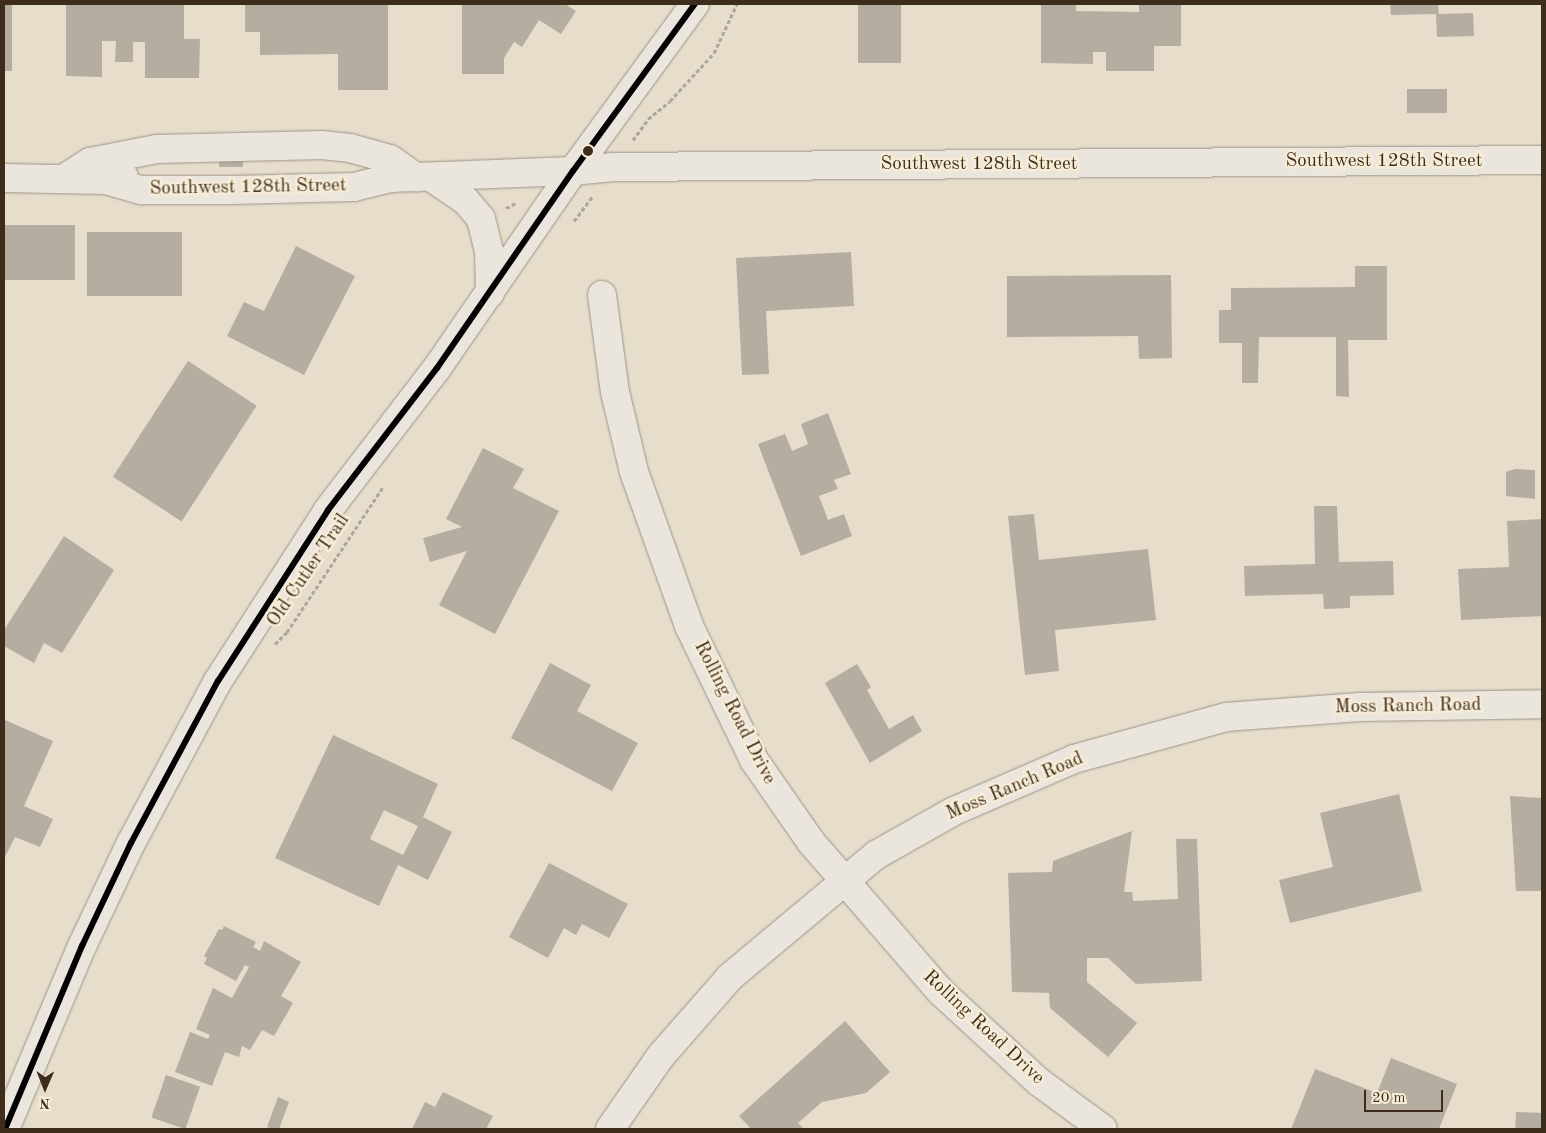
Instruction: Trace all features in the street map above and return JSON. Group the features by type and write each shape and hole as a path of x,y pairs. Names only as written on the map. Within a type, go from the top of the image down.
{"street":[{"path":"5,1129 67,981 131,843 218,682 328,510 437,368 573,171 695,4"},
{"name":"Southwest 128th Street","path":"64,179 90,162 157,150 322,145 350,148 390,159 412,178"},
{"name":"Southwest 128th Street","path":"4,178 106,180 142,190 224,190 354,187 412,178 573,171 613,167 1542,160"},
{"path":"412,178 466,201 481,219 489,251 490,293"},
{"name":"Rolling Road Drive","path":"602,295 615,392 626,446 654,534 689,626 754,760 811,842 941,992 1017,1063 1103,1129"},
{"name":"Moss Ranch Road","path":"610,1129 660,1057 711,998 768,943 876,855 954,811 1074,759 1175,729 1226,717 1315,709 1542,704"}],"path":[{"path":"648,120 670,101 714,54 738,4"},
{"path":"569,228 595,193"},
{"path":"501,210 516,203"},
{"name":"Old Cutler Trail","path":"270,646 287,632 388,478"}],"building":[{"path":"4,4 12,4 12,71 4,71"},
{"path":"66,4 184,4 184,39 200,39 199,78 145,78 145,42 133,42 133,62 115,62 116,41 102,41 102,77 66,76"},
{"path":"245,4 388,4 388,90 338,90 338,54 260,55 260,32 245,32"},
{"path":"462,4 565,4 576,11 561,34 539,20 522,47 514,42 504,58 504,74 462,74"},
{"path":"858,4 901,4 901,63 858,63"},
{"path":"1041,4 1076,4 1076,11 1139,12 1139,4 1181,4 1181,46 1154,46 1154,71 1106,71 1106,52 1093,52 1093,64 1041,63"},
{"path":"1390,4 1438,4 1439,14 1473,13 1474,36 1437,37 1436,14 1391,15"},
{"path":"1407,89 1447,89 1447,113 1407,113"},
{"path":"219,157 243,157 243,167 219,167"},
{"path":"4,225 75,225 75,280 4,280"},
{"path":"87,232 182,232 182,296 87,296"},
{"path":"296,246 355,276 304,375 227,336 244,302 264,311"},
{"path":"851,252 854,306 766,311 769,374 742,375 736,258"},
{"path":"1355,266 1387,266 1387,340 1348,340 1349,397 1336,396 1336,337 1259,337 1258,383 1242,383 1242,343 1219,343 1219,310 1231,310 1231,288 1355,287"},
{"path":"1171,275 1172,358 1139,359 1138,336 1007,337 1007,276"},
{"path":"188,361 257,406 182,521 113,477"},
{"path":"828,413 851,474 834,480 838,489 819,496 828,520 844,514 852,536 801,556 758,444 785,434 792,451 808,444 801,424"},
{"path":"483,448 524,469 513,488 559,511 495,634 439,605 467,551 430,562 423,538 462,527 446,519"},
{"path":"1515,469 1535,470 1535,499 1506,496 1506,472"},
{"path":"1314,506 1337,506 1339,562 1393,561 1394,595 1350,596 1350,608 1324,609 1323,594 1245,596 1244,566 1315,564"},
{"path":"1034,514 1039,560 1148,549 1156,620 1055,630 1059,671 1025,675 1008,516"},
{"path":"1542,519 1542,616 1461,620 1458,569 1509,567 1507,521"},
{"path":"64,536 114,570 62,653 44,643 34,663 4,646 4,630"},
{"path":"550,663 591,685 577,711 638,743 612,791 511,738"},
{"path":"857,664 871,687 867,690 889,729 913,715 922,731 870,763 825,683"},
{"path":"5,720 53,741 24,806 53,819 40,847 15,837 4,859"},
{"path":"333,735 438,784 423,817 452,832 428,880 398,865 379,906 275,858","holes":["384,810 418,826 403,855 370,839"]},
{"path":"1399,794 1422,891 1290,923 1279,880 1333,867 1320,813"},
{"path":"1510,796 1542,798 1542,891 1516,891"},
{"path":"1132,831 1124,892 1132,892 1133,901 1178,899 1176,839 1197,839 1202,981 1136,984 1108,958 1087,958 1087,982 1137,1023 1108,1057 1050,1008 1049,993 1012,992 1008,873 1052,872 1053,861"},
{"path":"549,863 628,904 609,938 582,924 576,935 564,928 548,958 509,937"},
{"path":"224,926 256,942 253,947 260,951 264,941 301,962 281,996 293,1003 274,1036 262,1030 250,1050 242,1046 239,1057 225,1052 212,1086 175,1072 190,1032 208,1039 210,1035 196,1029 213,988 232,998 249,967 245,965 236,981 204,964 207,958 204,956 219,929 222,930"},
{"path":"845,1021 890,1072 866,1093 822,1102 798,1123 804,1129 751,1129 739,1116"},
{"path":"1391,1058 1457,1084 1439,1129 1291,1129 1315,1069 1377,1093"},
{"path":"166,1075 200,1087 185,1129 151,1118"},
{"path":"443,1092 493,1116 486,1129 412,1129 425,1102 435,1107"},
{"path":"278,1097 289,1102 279,1129 272,1129 267,1127"},
{"path":"1516,1112 1542,1113 1541,1129 1515,1129"}],"transit line":[{"path":"5,1129 82,946 131,843 218,681 328,510 437,368 573,171 695,4"}]}
